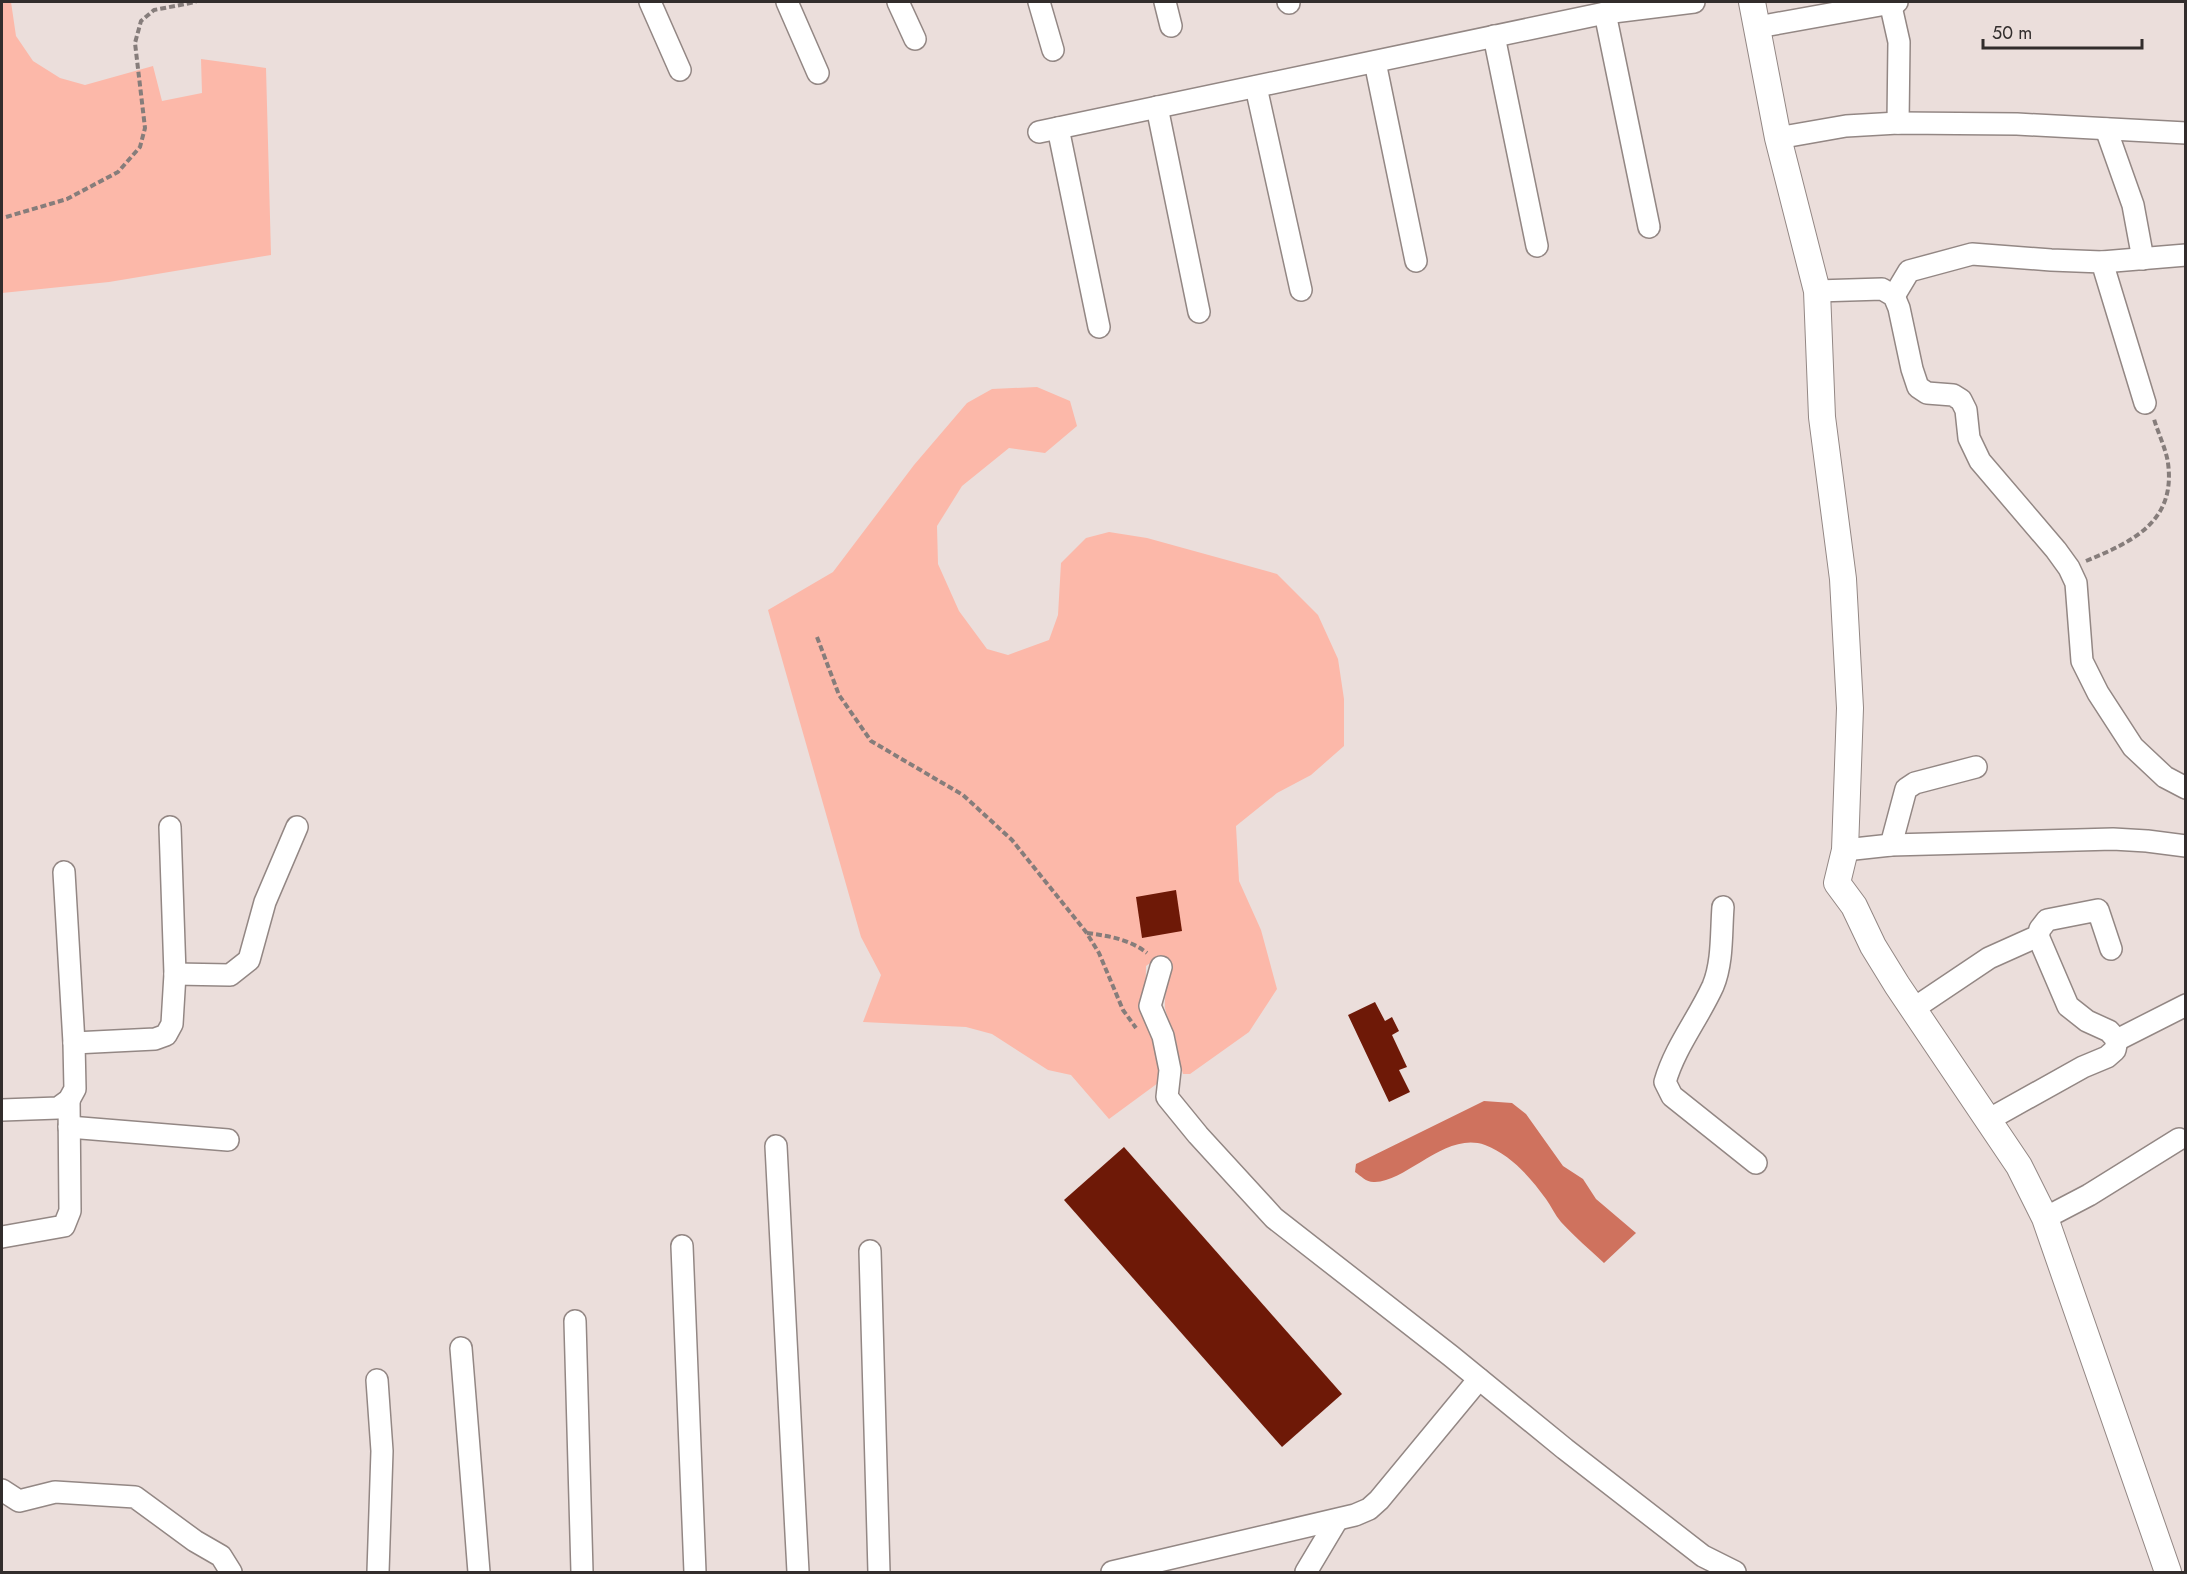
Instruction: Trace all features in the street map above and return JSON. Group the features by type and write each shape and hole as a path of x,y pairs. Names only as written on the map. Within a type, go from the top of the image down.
{"street":[{"path":"650,2 680,70"},
{"path":"787,2 818,73"},
{"path":"898,2 915,39"},
{"path":"1039,2 1053,50"},
{"path":"1165,2 1171,26"},
{"path":"1099,327 1049,130 1605,13 1694,2"},
{"path":"1752,2 1778,138 1817,291 1822,417 1843,579 1850,708 1845,850 1837,883 1854,906 1873,946 1913,1009 2019,1166 2045,1218 2163,1572"},
{"path":"1758,27 1893,2 1899,42 1898,123"},
{"path":"1605,13 1649,227"},
{"path":"1494,36 1537,246"},
{"path":"1375,62 1416,261"},
{"path":"1256,87 1301,290"},
{"path":"1157,107 1199,312"},
{"path":"1778,138 1845,126 1898,123 2017,124 2186,133"},
{"path":"2106,129 2133,205 2144,259"},
{"path":"1894,296 1909,271 1972,254 2051,261 2102,262 2186,255"},
{"path":"2102,262 2145,403"},
{"path":"1817,291 1882,289 1894,296 1918,387 1927,393 1953,395 1961,400 1966,410 1969,438 1980,461 2069,568 2076,583 2082,661 2098,693 2133,747 2165,777 2186,788"},
{"path":"1891,845 1906,789 1915,783 1976,767"},
{"path":"175,974 230,975 249,960 265,902 297,826"},
{"path":"74,1043 155,1039 166,1035 172,1024 175,974 170,827"},
{"path":"1845,850 1891,845 2113,839 2186,846"},
{"path":"2,1110 58,1108 69,1100 75,1089 64,872"},
{"path":"1723,907 1719,962 1713,984 1670,1064 1665,1082 1672,1096 1756,1163"},
{"path":"2111,949 2098,910 2048,921 2040,929 2038,936 2068,1006 2086,1021 2100,1025 2109,1031 2117,1040"},
{"path":"1913,1009 1989,958 2038,936"},
{"path":"1161,967 1150,1005 1163,1036 1170,1070 1167,1097 1198,1136 1274,1218 1703,1556 1735,1572"},
{"path":"2117,1040 2186,1005"},
{"path":"1988,1120 2083,1067 2107,1057 2115,1050 2117,1040"},
{"path":"2,1237 64,1226 70,1211 69,1100"},
{"path":"69,1127 228,1140"},
{"path":"2045,1218 2089,1195 2179,1139"},
{"path":"776,1146 798,1572"},
{"path":"682,1246 695,1572"},
{"path":"870,1251 879,1572"},
{"path":"575,1321 582,1572"},
{"path":"461,1348 479,1572"},
{"path":"1112,1572 1337,1520 1362,1512 1378,1500 1479,1379"},
{"path":"377,1380 382,1451 378,1572"},
{"path":"2,1490 19,1501 55,1491 135,1497 195,1541 221,1556 231,1572"},
{"path":"1306,1572 1337,1520"}],"path":[{"path":"6,217 67,199 118,172 140,147 145,128 135,43 141,21 154,10 196,2"},
{"path":"2069,568 2119,547 2144,532 2165,502 2169,482 2168,461 2153,417 2145,403"},
{"path":"817,637 839,695 871,741 963,795 1012,840 1086,932 1099,953 1110,983 1132,1025 1144,1036 1154,1039 1163,1036"},
{"path":"1086,932 1136,944 1161,967"}],"shaded area":[{"path":"2,2 11,2 16,36 33,61 60,78 85,85 153,66 162,101 202,93 201,59 266,68 271,255 109,282 2,293"},
{"path":"1037,387 1070,401 1077,426 1045,453 1009,448 962,486 937,526 938,564 959,611 987,649 1008,655 1049,640 1058,615 1061,563 1086,538 1109,532 1147,538 1277,574 1318,615 1338,659 1344,699 1344,746 1311,775 1277,793 1236,826 1239,881 1261,930 1277,989 1249,1032 1190,1074 1183,1074 1175,1036 1165,1008 1170,960 1161,955 1146,966 1145,1016 1158,1058 1158,1083 1109,1119 1071,1075 1048,1070 992,1034 966,1027 863,1022 881,975 861,937 768,610 833,572 914,465 967,403 992,389"},
{"path":"1484,1101 1512,1103 1526,1114 1563,1166 1583,1179 1596,1199 1636,1233 1604,1263 1561,1222 1527,1175 1503,1155 1485,1145 1470,1143 1442,1150 1388,1180 1369,1181 1355,1172 1356,1164"}],"building":[{"path":"1176,890 1182,931 1142,938 1136,897"},
{"path":"1375,1002 1385,1021 1392,1017 1399,1031 1392,1035 1407,1067 1399,1070 1410,1092 1389,1102 1348,1015"},
{"path":"1124,1147 1342,1394 1282,1447 1064,1200"}]}
